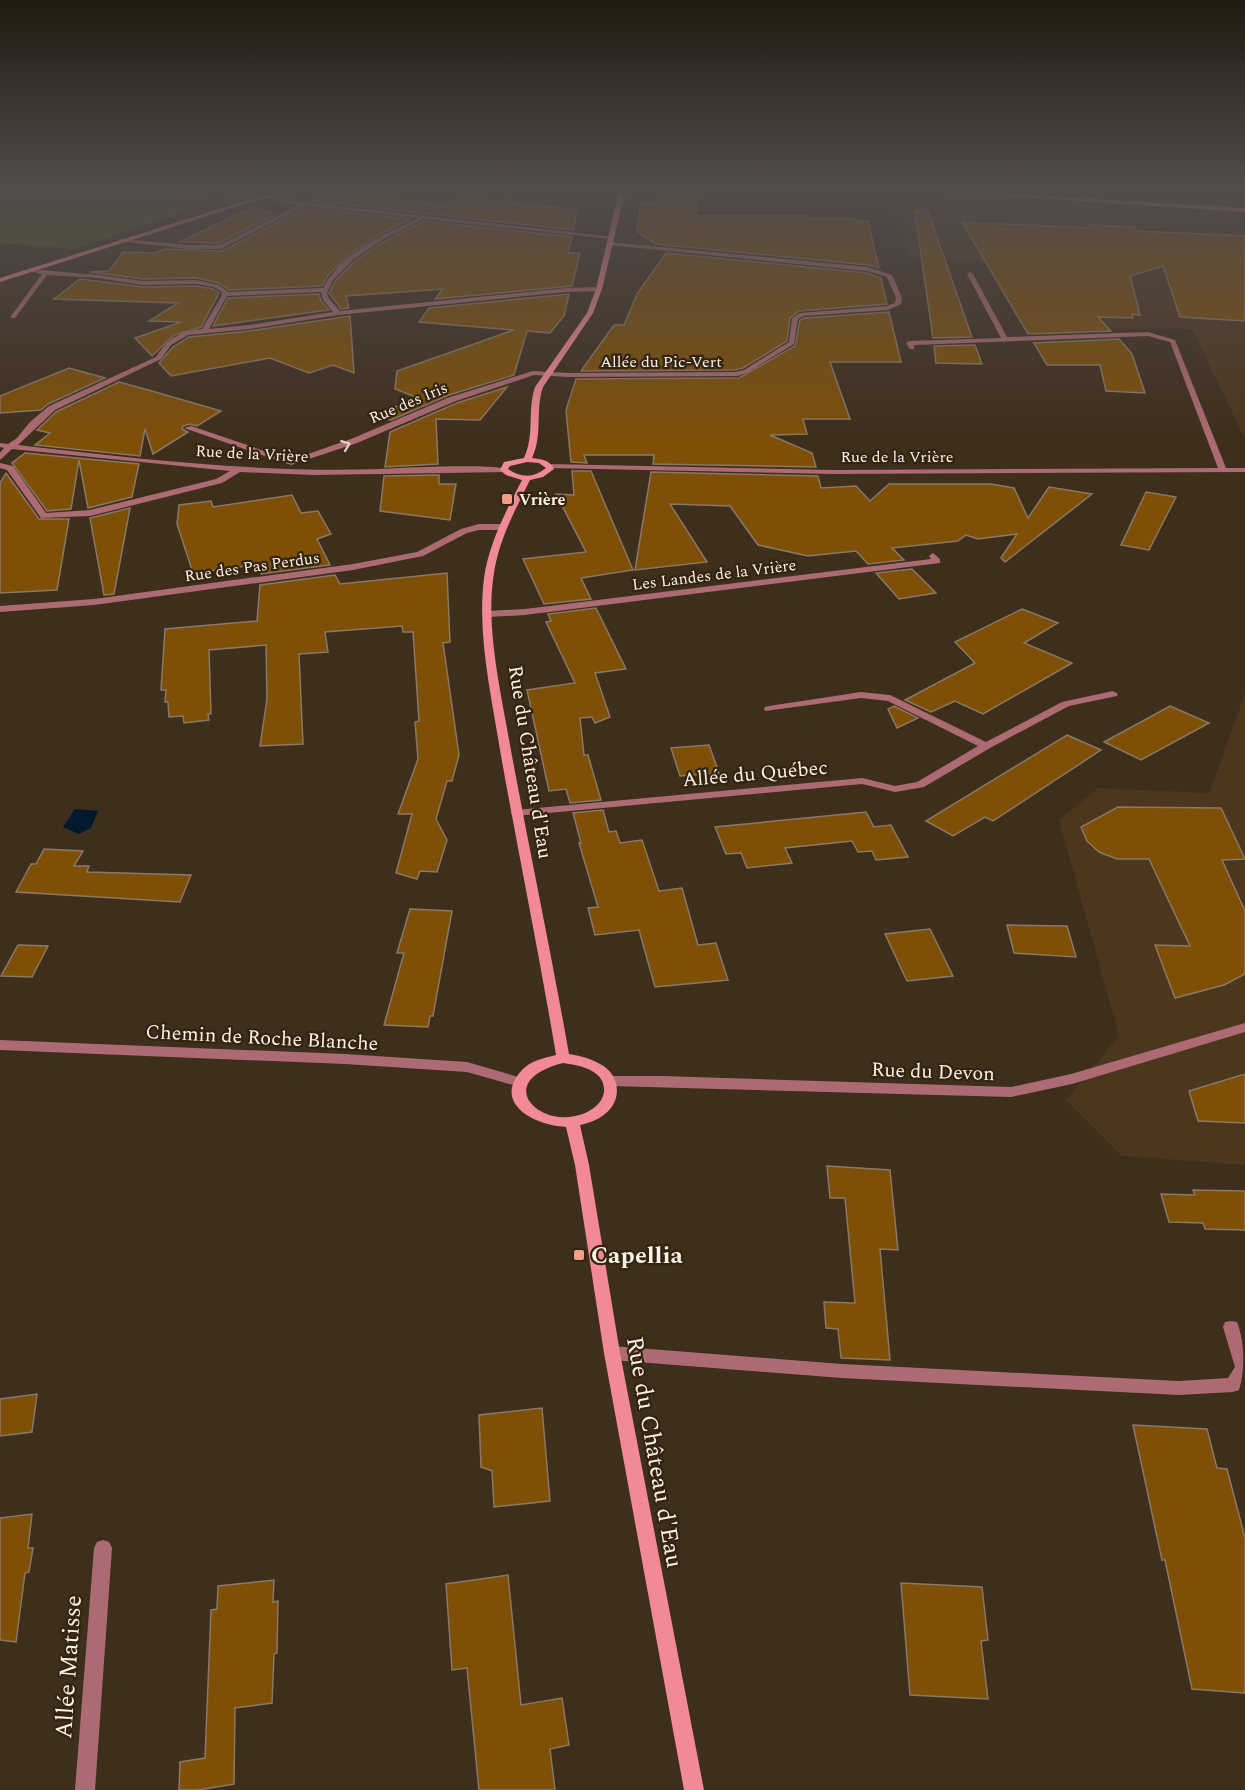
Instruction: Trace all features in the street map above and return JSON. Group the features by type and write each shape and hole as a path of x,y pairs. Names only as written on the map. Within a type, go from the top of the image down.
{"street":[{"path":"0,280 27,272"},
{"path":"37,272 141,283 208,283 218,286 224,294"},
{"path":"338,272 325,290 326,300 338,313"},
{"path":"527,460 534,446 535,399 547,374 590,313 603,272"},
{"name":"Allée du Pic-Vert","path":"547,374 735,374 792,343 795,318 802,314 888,308 898,304 899,298 890,276 876,272"},
{"path":"13,317 45,274"},
{"path":"970,274 1005,339"},
{"path":"0,458 10,446 20,440 33,424 58,405 159,358 168,344 186,333 249,327 338,313 566,290 599,289"},
{"path":"224,294 325,290"},
{"path":"205,330 224,294"},
{"path":"912,348 909,343 1148,334 1173,341 1223,470"},
{"name":"Rue des Iris","path":"289,467 431,408 533,373 547,374"},
{"path":"188,428 289,467"},
{"name":"Rue de la Vrière","path":"0,445 157,463 239,469 463,468 504,471"},
{"path":"527,460 541,461 549,466 548,472 543,475 527,478 512,476 504,471 507,464 527,460"},
{"path":"0,465 10,468 44,516 90,513 219,481 239,469"},
{"name":"Rue de la Vrière","path":"549,466 833,472 1245,470"},
{"name":"Rue du Château d'Eau","path":"527,478 502,527 488,578 488,614 497,697 516,813 563,1058"},
{"name":"Rue des Pas Perdus","path":"0,609 94,602 352,567 420,554 464,531 479,527 502,527"},
{"name":"Les Landes de la Vrière","path":"488,614 537,611 937,561 933,556"},
{"name":"Allée du Québec","path":"516,813 862,782 895,789 920,785 986,746 1066,704 1113,694"},
{"path":"769,709 861,695 890,698 986,746"},
{"name":"Rue du Devon","path":"610,1081 1011,1092 1072,1079 1245,1027"},
{"name":"Chemin de Roche Blanche","path":"0,1045 467,1067 520,1082"},
{"path":"563,1058 575,1058 598,1066 610,1081 612,1092 608,1102 587,1118 572,1122 542,1119 530,1112 522,1103 518,1093 520,1082 526,1072 536,1065 563,1058"},
{"name":"Rue du Château d'Eau","path":"572,1122 582,1165 612,1353 694,1790"},
{"path":"612,1353 842,1371 1179,1388 1233,1385 1243,1368 1231,1327"},
{"name":"Allée Matisse","path":"84,1790 103,1548"}],"shaded area":[{"path":"1041,272 1245,272 1245,439 1192,329 1069,328"},
{"path":"1245,694 1245,1165 1122,1156 1066,1100 1119,1036 1059,820 1098,788 1209,793"}],"water":[{"path":"75,809 98,811 91,828 79,834 63,827"}],"building":[{"path":"90,272 332,272 322,286 229,290 219,283 196,278 143,279"},
{"path":"344,272 576,272 572,286 435,299 443,289 346,296 349,308 341,309 329,293 335,281"},
{"path":"653,272 852,272 867,273 881,278 887,304 799,311 790,318 787,341 743,368 735,370 581,371 614,325 624,325 637,294"},
{"path":"924,272 949,272 972,337 933,338"},
{"path":"991,272 1145,272 1130,276 1140,315 1132,314 1133,318 1098,317 1111,331 1028,334"},
{"path":"1165,272 1245,272 1245,321 1180,317"},
{"path":"80,279 143,287 196,286 213,289 219,293 201,327 174,335 152,356 135,338 181,322 149,321 178,303 54,299"},
{"path":"319,294 321,301 329,310 213,326 228,298"},
{"path":"569,294 564,316 550,333 527,331 514,375 449,395 391,420 375,418 375,413 421,399 395,389 397,371 514,330 419,322 429,308"},
{"path":"889,312 901,362 830,362 850,419 803,419 807,434 770,435 812,453 816,467 653,464 654,455 584,455 587,463 571,462 566,410 576,379 739,378 795,346 800,320 804,318"},
{"path":"350,316 354,373 333,365 309,373 270,358 171,376 159,363 173,347 189,337 249,331"},
{"path":"1119,339 1132,354 1145,393 1106,391 1100,365 1047,365 1034,343"},
{"path":"975,345 982,364 936,363 934,346"},
{"path":"69,368 105,378 48,404 41,410 0,413 0,396"},
{"path":"119,382 221,411 197,426 190,424 183,426 182,429 188,432 153,454 145,429 140,456 35,445 50,433 37,430 56,412"},
{"path":"507,387 480,420 436,419 438,464 385,467 390,432 457,403"},
{"path":"25,453 139,464 132,497 88,508 79,460 71,509 47,511 12,463"},
{"path":"572,471 591,471 633,570 581,578 591,599 544,604 523,559 586,552 556,494 574,495"},
{"path":"651,472 818,476 821,488 856,486 870,501 889,484 991,484 1014,488 1028,518 1049,487 1092,494 1005,562 1001,558 1017,534 978,539 966,535 958,541 892,548 904,560 868,564 856,551 808,556 758,545 730,506 670,504 707,562 635,570"},
{"path":"6,473 39,519 69,519 57,590 0,593 0,483"},
{"path":"439,475 439,484 456,484 450,520 380,511 384,476"},
{"path":"1146,492 1176,497 1149,550 1121,545"},
{"path":"292,495 301,513 318,511 331,534 317,539 330,565 261,574 262,564 193,573 177,524 179,505 211,501 213,507"},
{"path":"130,508 114,594 104,595 90,518"},
{"path":"912,569 936,593 899,599 876,573"},
{"path":"447,573 450,642 443,643 459,755 452,781 447,781 436,819 447,840 437,872 420,871 417,879 396,873 412,814 398,814 418,759 415,722 419,721 413,632 403,632 402,626 325,632 328,652 299,654 303,744 260,746 267,699 266,645 209,650 211,714 208,714 209,720 184,723 183,716 169,717 168,702 165,702 166,690 161,690 165,629 257,621 260,585 335,575 340,584"},
{"path":"596,608 626,669 595,673 610,717 595,723 592,717 580,718 584,755 588,755 601,800 570,803 566,789 549,791 527,690 575,683 546,622 551,621 548,614"},
{"path":"1022,609 1058,623 1024,643 1072,663 983,714 955,701 931,712 905,700 975,663 955,642"},
{"path":"894,706 918,718 897,728 888,709"},
{"path":"1170,706 1209,723 1141,760 1104,742"},
{"path":"1067,735 1101,750 993,821 985,817 953,836 926,821"},
{"path":"709,745 719,773 680,776 671,748"},
{"path":"1118,807 1221,808 1245,859 1222,860 1245,911 1245,974 1224,985 1175,998 1155,945 1190,946 1149,859 1117,859 1099,852 1087,841 1081,827"},
{"path":"603,810 609,832 616,831 620,843 642,840 659,891 682,888 698,945 716,943 728,980 655,987 639,930 595,935 588,908 598,907 579,843 581,843 573,813"},
{"path":"866,812 874,827 891,825 908,857 876,860 872,851 858,852 852,841 785,848 792,863 747,868 741,853 726,854 715,827"},
{"path":"44,849 83,851 74,866 89,866 87,872 191,875 180,902 16,892 31,864 36,864"},
{"path":"410,909 452,911 433,1016 430,1016 428,1027 384,1025 404,953 397,953"},
{"path":"1007,925 1067,926 1076,957 1014,953"},
{"path":"930,929 953,976 907,981 885,934"},
{"path":"18,945 48,946 32,977 1,976"},
{"path":"1245,1074 1245,1123 1198,1121 1189,1091"},
{"path":"827,1166 890,1170 898,1250 880,1249 890,1360 841,1358 838,1329 826,1328 824,1302 855,1303 845,1198 830,1198"},
{"path":"1193,1190 1245,1191 1245,1230 1205,1229 1203,1223 1169,1222 1161,1194 1195,1195"},
{"path":"37,1394 32,1432 0,1436 0,1399"},
{"path":"542,1408 550,1501 494,1507 492,1471 481,1467 479,1415"},
{"path":"1133,1425 1207,1429 1217,1468 1227,1469 1245,1538 1245,1693 1192,1689"},
{"path":"32,1514 28,1548 33,1548 29,1572 25,1573 16,1642 0,1640 0,1518"},
{"path":"508,1575 521,1705 562,1698 569,1745 550,1749 555,1790 479,1790 467,1668 452,1670 446,1584"},
{"path":"274,1580 273,1602 278,1601 277,1653 274,1654 272,1703 235,1708 234,1784 198,1790 179,1790 180,1762 205,1758 211,1610 217,1609 218,1586"},
{"path":"901,1583 982,1587 988,1640 981,1641 988,1699 910,1695"}],"place":[{"name":"Vrière","path":"507,499"},
{"name":"Capellia","path":"579,1255"}]}
